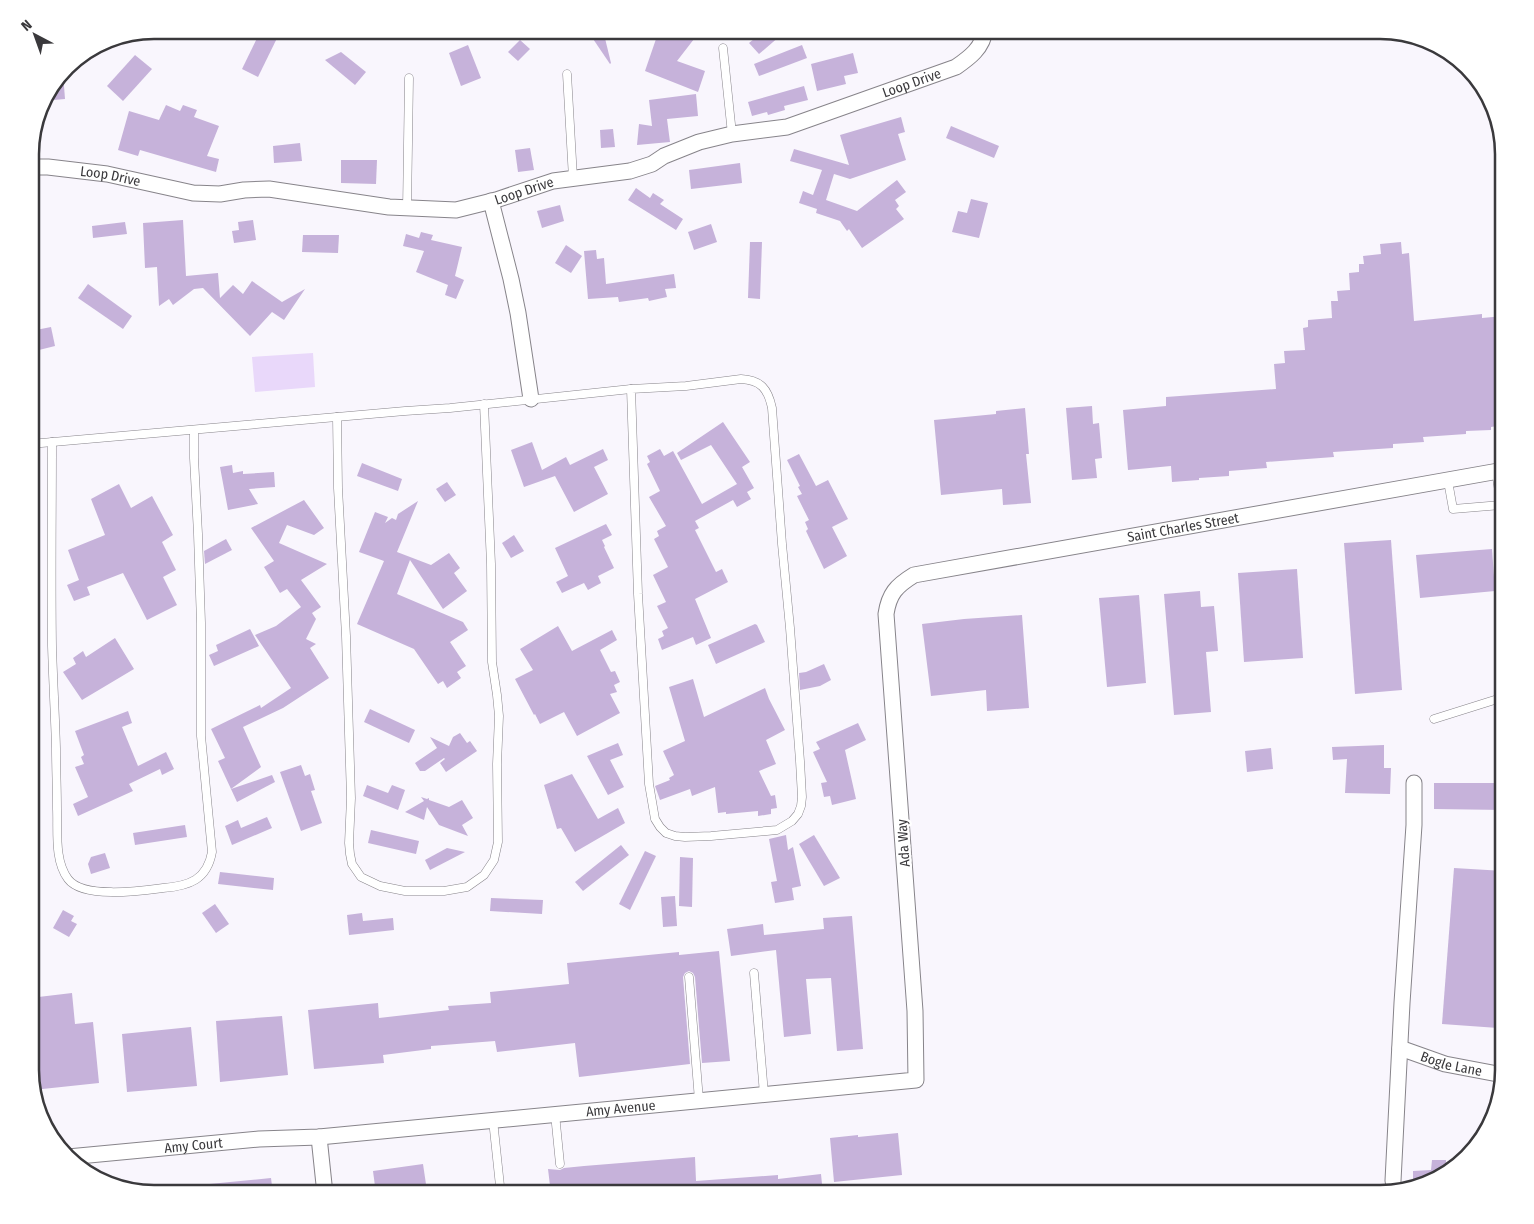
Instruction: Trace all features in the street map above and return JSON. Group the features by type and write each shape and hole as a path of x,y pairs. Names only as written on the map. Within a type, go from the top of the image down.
{"street":[{"name":"Loop Drive","path":"39,167 107,174 193,193 220,194 244,190 269,189 407,209 456,210 491,201 547,182 630,171 652,164 664,156 699,142 732,134 788,127 956,67 974,53 982,39"},
{"path":"491,201 516,304 531,399"},
{"name":"Saint Charles Street","path":"886,614 888,600 896,588 914,575 1495,472"},
{"name":"Ada Way","path":"886,614 915,1011 916,1073"},
{"path":"1393,1181 1414,825 1414,783"},
{"name":"Bogle Lane","path":"1400,1048 1445,1064 1495,1073"},
{"name":"Amy Avenue","path":"319,1137 916,1080 916,1073"},
{"path":"319,1137 323,1185"},
{"name":"Amy Court","path":"77,1156 259,1139 319,1137"}],"lane":[{"path":"722,48 732,134"},
{"path":"567,74 573,178"},
{"path":"407,209 409,78"},
{"path":"39,443 484,404 631,389 686,386 741,379 754,380 766,390 772,408 802,797 798,814 792,821 777,830 685,837 666,833 655,819 650,797 638,594 631,389"},
{"path":"337,417 338,488 346,636 351,798 349,843 352,864 361,877 380,886 405,891 444,891 467,887 484,875 494,860 498,842 497,764 499,716 498,695 492,662 491,564 484,404"},
{"path":"52,442 53,691 57,828 62,869 72,883 86,890 161,889 189,884 194,881 209,865 212,852 201,736 200,604 194,430"},
{"path":"1448,481 1453,509 1495,506"},
{"path":"1434,719 1495,700"},
{"path":"754,973 764,1094"},
{"path":"689,977 699,1100"},
{"path":"555,1114 560,1164"},
{"path":"493,1120 500,1185"}],"shaded area":[{"path":"313,353 315,387 255,392 252,357"}],"building":[{"path":"257,39 277,39 258,77 242,69"},
{"path":"593,39 605,39 610,64"},
{"path":"656,39 694,39 677,61 705,71 698,92 645,71"},
{"path":"754,39 776,39 759,54 749,43"},
{"path":"520,40 530,49 518,61 508,52"},
{"path":"468,45 481,78 461,86 449,53"},
{"path":"802,45 807,58 759,76 754,64"},
{"path":"341,52 366,72 355,85 325,60"},
{"path":"853,53 858,73 844,76 846,84 817,91 811,64"},
{"path":"135,55 152,69 123,101 107,86"},
{"path":"64,82 65,99 52,100"},
{"path":"804,86 808,100 784,106 785,110 768,115 767,112 752,116 748,102"},
{"path":"696,94 698,116 667,119 670,142 637,145 639,124 652,126 649,100"},
{"path":"166,105 180,111 183,105 197,110 194,117 219,126 207,156 219,159 216,172 140,150 138,156 118,150 129,111 159,120"},
{"path":"901,117 905,132 898,134 906,160 850,179 834,174 826,200 857,211 897,180 906,192 895,200 899,206 896,209 904,219 862,248 849,229 847,231 840,221 816,213 817,209 799,203 803,191 813,195 822,170 790,161 794,149 849,165 840,135"},
{"path":"951,126 999,146 994,158 946,138"},
{"path":"613,129 615,147 601,148 600,130"},
{"path":"300,143 302,161 274,163 273,146"},
{"path":"530,148 534,170 518,172 515,150"},
{"path":"341,160 377,160 376,184 341,183"},
{"path":"740,163 742,183 691,189 689,170"},
{"path":"636,188 650,198 653,193 664,200 660,204 683,219 676,230 628,200"},
{"path":"971,199 988,203 979,238 952,232 958,211 967,213"},
{"path":"560,205 564,221 542,228 537,211"},
{"path":"183,220 186,276 218,273 220,298 233,285 243,294 252,281 282,302 305,289 284,320 272,312 250,336 203,288 194,289 173,305 169,299 159,306 157,267 145,268 143,223"},
{"path":"253,220 256,240 234,243 232,231 239,230 238,222"},
{"path":"125,222 127,234 93,238 92,226"},
{"path":"711,224 717,242 694,250 688,232"},
{"path":"421,232 433,235 431,240 462,247 455,276 464,280 456,299 445,295 448,285 416,272 424,251 403,246 406,234 419,238"},
{"path":"303,235 339,235 338,253 302,252"},
{"path":"750,242 762,242 760,299 748,298"},
{"path":"1401,242 1402,254 1409,253 1414,321 1482,314 1482,318 1495,317 1495,426 1491,427 1491,430 1466,431 1466,434 1423,437 1424,442 1393,444 1393,448 1333,452 1334,457 1266,462 1267,468 1229,471 1229,476 1199,478 1199,480 1172,482 1171,466 1128,470 1123,410 1166,406 1166,397 1276,389 1274,364 1285,363 1284,351 1305,350 1303,328 1308,327 1308,320 1332,318 1331,301 1338,301 1337,291 1350,290 1349,273 1359,272 1359,264 1364,264 1363,256 1381,254 1380,244"},
{"path":"566,245 582,256 571,273 555,263"},
{"path":"596,250 597,259 604,258 606,284 674,274 676,288 665,289 667,297 649,301 648,298 619,302 618,297 588,299 584,251"},
{"path":"88,284 132,316 123,329 78,298"},
{"path":"51,327 55,346 39,350 39,329"},
{"path":"1092,406 1093,424 1099,423 1102,458 1095,459 1097,478 1072,480 1066,408"},
{"path":"1025,408 1029,454 1026,454 1031,503 1003,505 1002,489 941,495 934,420 996,414 996,411"},
{"path":"723,422 750,462 742,467 754,488 747,492 751,499 737,507 733,500 695,521 699,528 695,530 716,572 722,569 728,582 695,599 711,638 696,645 693,637 662,650 658,639 664,636 662,631 668,628 657,606 666,602 653,575 668,567 654,539 659,536 657,531 666,526 649,497 660,491 647,464 650,462 647,456 660,449 664,456 673,451 702,504 737,484 711,445 681,460 677,453"},
{"path":"532,442 542,470 566,457 570,465 603,449 608,460 594,467 608,494 574,512 555,476 524,487 511,450"},
{"path":"799,454 816,486 828,480 848,519 832,527 847,556 824,569 806,531 808,529 805,522 809,520 797,496 802,494 798,487 800,486 787,460"},
{"path":"362,463 402,479 398,491 357,476"},
{"path":"232,465 233,473 243,471 243,474 274,472 275,487 249,489 258,504 228,510 220,467"},
{"path":"447,482 456,495 445,502 436,489"},
{"path":"119,484 131,508 152,496 173,535 162,542 176,570 163,577 177,605 147,620 123,573 87,587 90,595 74,601 67,585 79,580 68,550 105,535 91,499"},
{"path":"304,500 324,528 314,535 287,525 279,543 327,564 301,580 321,607 312,613 316,619 306,639 316,644 310,648 329,678 283,708 243,727 261,767 231,789 218,761 225,758 211,729 260,705 261,708 291,688 255,635 276,626 301,607 287,589 280,593 264,567 274,561 251,528"},
{"path":"418,501 397,552 431,565 449,553 460,568 454,573 467,591 443,609 410,560 397,594 463,622 468,630 450,642 466,666 457,672 461,678 447,688 443,681 438,684 414,649 357,624 384,561 359,552 375,512 388,517 385,523 392,518 396,520 398,514"},
{"path":"606,524 612,535 602,540 614,568 598,576 601,583 588,590 584,583 562,593 556,582 568,576 555,548"},
{"path":"514,535 524,551 511,558 502,543"},
{"path":"226,539 232,550 205,564 204,551"},
{"path":"1391,540 1402,690 1355,694 1344,543"},
{"path":"1492,549 1495,591 1420,598 1416,555"},
{"path":"1297,569 1303,658 1244,662 1238,573"},
{"path":"1200,591 1201,607 1214,606 1218,651 1206,652 1211,712 1174,715 1164,594"},
{"path":"1139,595 1146,683 1107,687 1099,598"},
{"path":"1022,615 1029,708 987,711 986,690 931,696 922,624"},
{"path":"755,624 765,642 716,664 708,645"},
{"path":"558,626 572,651 612,630 617,640 600,650 611,672 615,671 620,682 614,685 617,692 610,694 620,713 577,736 564,712 540,724 515,679 533,670 520,649"},
{"path":"250,629 259,646 214,666 209,655 218,651 216,645"},
{"path":"115,638 134,669 82,700 63,672 76,664 73,658 83,651 86,657"},
{"path":"824,664 831,680 820,686 800,690 799,673"},
{"path":"693,679 704,717 765,688 785,730 766,740 776,764 759,771 771,796 775,795 777,808 771,809 771,814 758,816 758,811 718,813 715,787 692,796 690,789 660,800 655,786 670,780 669,778 674,775 663,751 685,741 669,687"},
{"path":"370,709 415,730 409,743 364,722"},
{"path":"128,711 132,723 122,727 138,766 166,752 174,769 162,775 160,769 129,784 133,791 78,816 73,804 88,797 75,767 84,764 81,757 84,755 75,731"},
{"path":"858,723 866,740 845,750 856,799 832,805 830,796 824,797 821,783 827,782 813,752 820,749 816,742"},
{"path":"460,733 467,743 470,741 477,751 446,772 440,763 444,758 425,771 420,771 415,763 437,748 430,737 449,746 453,737"},
{"path":"618,743 623,755 610,760 624,787 608,795 587,756"},
{"path":"1384,745 1384,768 1391,768 1390,794 1345,793 1347,759 1333,760 1332,747"},
{"path":"1271,748 1273,769 1247,772 1245,751"},
{"path":"301,765 305,776 310,774 315,790 311,791 322,823 301,831 280,772"},
{"path":"572,774 598,819 618,808 625,823 575,852 561,828 557,829 544,785"},
{"path":"272,775 275,782 237,802 231,789"},
{"path":"1434,783 1495,783 1495,810 1434,809"},
{"path":"367,785 388,793 392,785 405,790 398,810 363,796"},
{"path":"421,797 429,798 429,800 449,807 462,800 473,818 462,825 468,836 439,825 427,807 424,820 405,812 424,801"},
{"path":"267,817 272,828 232,845 225,826 238,820 241,828"},
{"path":"185,825 187,837 135,845 133,833"},
{"path":"371,830 419,841 416,854 368,843"},
{"path":"786,835 788,850 793,847 801,886 792,888 794,900 775,903 771,882 777,881 769,839"},
{"path":"814,835 840,878 824,886 799,844"},
{"path":"621,845 629,855 583,891 575,882"},
{"path":"447,848 465,852 430,870 425,860"},
{"path":"645,851 656,856 630,910 619,904"},
{"path":"105,853 110,868 91,874 88,864 91,857"},
{"path":"680,857 693,858 692,907 679,906"},
{"path":"1454,868 1495,870 1495,1028 1442,1024"},
{"path":"220,872 274,878 273,890 218,884"},
{"path":"675,896 677,926 663,927 661,897"},
{"path":"491,898 543,900 542,914 490,911"},
{"path":"215,904 229,924 216,933 202,913"},
{"path":"63,910 74,916 71,921 77,924 69,937 53,928"},
{"path":"362,913 363,921 393,918 394,930 349,935 347,915"},
{"path":"852,916 863,1049 837,1051 831,978 806,979 811,1034 784,1037 776,950 731,956 727,929 763,924 764,935 824,929 823,918"},
{"path":"719,951 730,1061 702,1063 695,977 689,971 683,977 690,1064 579,1077 575,1043 497,1052 495,1041 431,1046 431,1049 383,1055 384,1063 314,1069 308,1010 378,1003 379,1018 449,1010 448,1006 491,1003 490,992 569,984 567,963 679,952 679,955"},
{"path":"72,993 75,1024 93,1022 99,1083 40,1089 39,997"},
{"path":"282,1016 288,1075 220,1082 216,1021"},
{"path":"191,1027 197,1086 127,1092 122,1034"},
{"path":"898,1133 902,1175 834,1182 830,1138"},
{"path":"695,1157 696,1181 778,1175 778,1179 821,1174 822,1185 550,1185 548,1169 560,1170 584,1166"},
{"path":"1432,1160 1446,1160 1444,1166 1413,1180 1413,1171 1431,1170"},
{"path":"423,1164 426,1185 375,1185 373,1171"},
{"path":"271,1178 272,1185 199,1185"}]}
